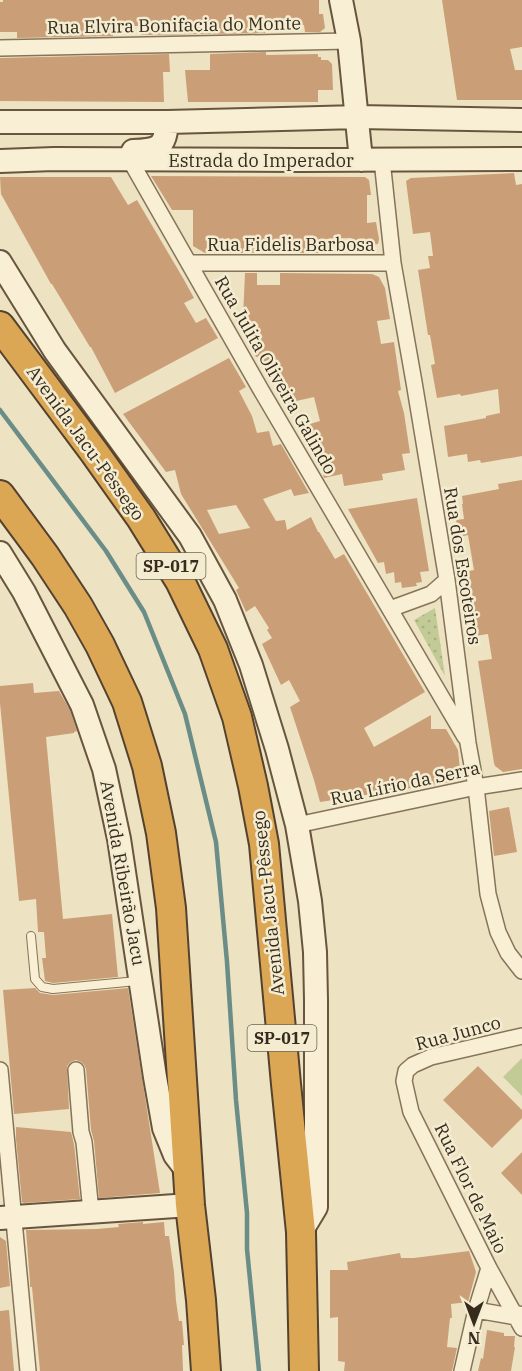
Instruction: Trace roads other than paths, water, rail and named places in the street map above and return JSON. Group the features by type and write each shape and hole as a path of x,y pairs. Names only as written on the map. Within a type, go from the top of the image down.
{"highway":[{"name":"Avenida Jacu-Pêssego","path":"0,326 141,518 180,581 213,649 237,717 254,786 264,844 301,1232 304,1371"},
{"path":"0,495 45,556 100,645 127,702 147,766 161,833 171,908 190,1205 201,1300 206,1371"}],"street":[{"path":"340,0 349,41 358,117 372,160"},
{"name":"Rua Elvira Bonifacia do Monte","path":"0,48 349,41"},
{"path":"0,122 168,122 358,117 522,120"},
{"path":"1,161 12,154 33,150 145,150 156,148 166,137 168,122"},
{"name":"Estrada do Imperador","path":"1,161 522,159"},
{"name":"Rua Julita Oliveira Galindo","path":"130,160 267,400 468,743"},
{"name":"Rua dos Escoteiros","path":"372,160 393,263 447,580 468,743 476,787 488,894 498,932 508,953 522,971"},
{"name":"Avenida Jacu-Pêssego","path":"0,262 55,351 190,536 225,600 251,664 297,825 310,901 315,952 316,1207 301,1232"},
{"name":"Rua Fidelis Barbosa","path":"189,263 393,263"},
{"name":"Avenida Ribeirão Jacu","path":"4,565 40,621 82,705 104,769 119,839 164,1128 175,1155 189,1172"},
{"path":"390,609 431,594 447,580"},
{"name":"Rua Lírio da Serra","path":"297,825 476,787 522,780"},
{"name":"Rua Junco","path":"406,1071 431,1057 522,1036"},
{"path":"0,1070 7,1217 28,1371"},
{"path":"76,1070 91,1212"},
{"name":"Rua Flor de Maio","path":"406,1071 404,1081 411,1112 489,1268 520,1319"},
{"path":"7,1217 190,1205"},
{"path":"462,1371 476,1310 489,1268"},
{"path":"476,1310 520,1319"}],"lane":[{"path":"31,936 35,979 42,987 53,989 142,980"}],"waterway":[{"path":"0,410 106,551 144,612 185,714 216,842 247,1213 247,1249 259,1371"}]}
